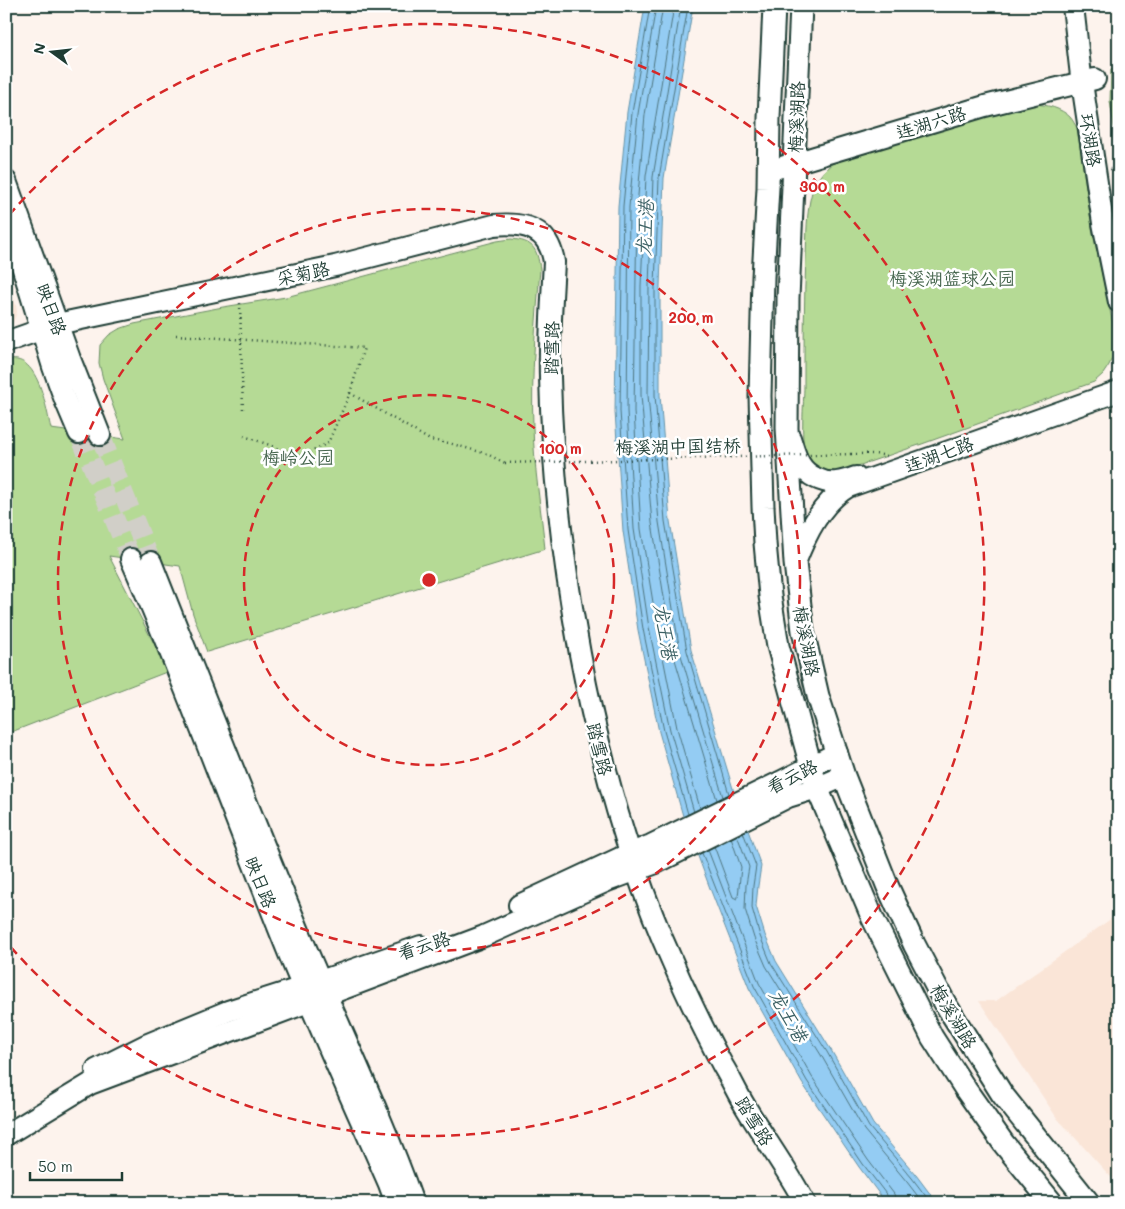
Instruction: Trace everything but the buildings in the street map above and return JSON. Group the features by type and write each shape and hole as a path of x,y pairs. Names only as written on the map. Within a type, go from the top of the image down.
{"main road":[{"name":"梅溪湖路","path":"774,6 760,396 765,543 770,596 778,646 817,788 873,919 932,1037 971,1098 1004,1144 1052,1203"},
{"name":"梅溪湖路","path":"801,6 788,298 787,428 793,547 803,631 818,696 844,776 887,885 914,944 946,1005 1002,1094 1089,1203"}],"street":[{"name":"环湖路","path":"1073,6 1088,77 1114,169 1119,234"},
{"name":"环湖路","path":"1086,6 1088,77 1103,223 1119,302"},
{"name":"连湖六路","path":"768,165 1088,77"},
{"name":"映日路","path":"6,181 51,331 53,367 80,433"},
{"name":"映日路","path":"6,224 23,269 100,435"},
{"name":"采菊路","path":"51,331 335,266 494,225 520,224 536,230 543,237 549,253"},
{"name":"采菊路","path":"51,331 337,272 508,229 534,235 549,253"},
{"name":"踏雪路","path":"549,253 554,262 550,364 551,412 563,547 589,701 604,767 630,863 635,891 666,964 711,1056 740,1109 797,1203"},
{"path":"6,342 51,331"},
{"path":"6,351 51,331"},
{"name":"连湖七路","path":"787,428 800,464 807,472 825,481 844,481 1004,425 1119,380"},
{"name":"连湖七路","path":"795,562 818,516 833,498 848,486 1119,391"},
{"name":"映日路","path":"141,561 157,618 315,991 396,1203"},
{"name":"看云路","path":"6,1135 90,1084 315,991 484,936 607,880 630,863 653,854 786,789 811,766 838,753"},
{"path":"786,789 817,788 844,776"},
{"name":"踏雪路","path":"630,863 689,999 716,1053 744,1105 796,1185 805,1203"},
{"name":"看云路","path":"6,1124 77,1080 148,1044 228,1011 315,991"},
{"name":"映日路","path":"315,991 376,1109 413,1203"}],"path":[{"path":"240,293 243,411"},
{"path":"176,335 364,348 350,393 328,443 301,456 244,436"},
{"name":"梅溪湖中国结桥","path":"350,393 430,440 449,443 487,454 505,463 851,454 881,454 896,463"}],"shaded area":[{"path":"6,277 17,312 12,326 6,332"},
{"path":"1119,913 1119,1186 1057,1118 979,1001 996,1001"}],"green space":[{"path":"1119,68 1119,160 1110,101 1111,69"},
{"name":"梅溪湖篮球公园","path":"1035,104 1049,106 1062,111 1071,118 1077,128 1093,234 1113,324 1114,354 1109,365 1094,382 922,444 837,473 827,472 819,468 811,463 806,455 803,432 807,224 810,200 818,179 834,162 922,134"},
{"name":"梅岭公园","path":"511,239 524,242 533,247 540,269 534,348 533,407 535,458 545,549 207,652 193,614 180,566 109,556 169,671 6,734 6,361 17,360 26,364 33,372 43,395 51,429 125,439 99,363 100,345 109,335 119,329 134,324 286,297 497,241"}],"water":[{"name":"龙王港","path":"645,6 693,6 664,178 660,286 660,395 670,521 691,650 734,792 761,866 756,906 776,961 831,1050 873,1124 937,1203 886,1203 802,1083 749,988 683,816 659,732 638,630 623,531 615,412 618,206 627,112"}],"tunnel":[{"path":"79,433 131,559"},
{"path":"100,435 151,562"}]}
